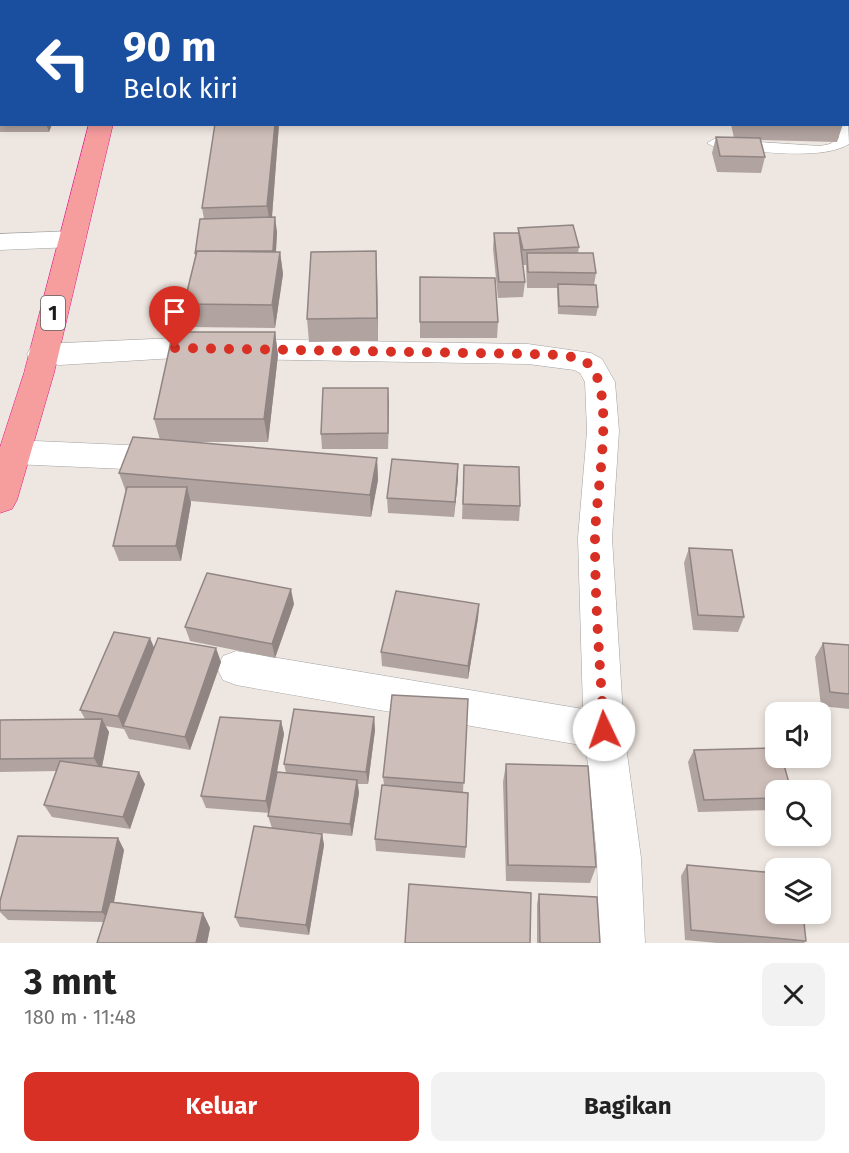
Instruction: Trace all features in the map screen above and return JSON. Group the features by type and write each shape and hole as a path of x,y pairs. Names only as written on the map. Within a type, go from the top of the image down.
{"highway":[{"name":"1","path":"0,500 39,373 101,126"}],"street":[{"path":"0,242 73,239"},
{"path":"42,354 60,355 175,348 528,354 580,360 591,366 600,382 603,430 595,538 604,730 619,858 622,943"},
{"path":"13,452 199,460"},
{"path":"236,668 604,730"}],"lane":[{"path":"714,143 820,150 835,147 846,140 845,126"}],"building":[{"path":"215,126 275,126 267,206 202,208"},
{"path":"716,137 760,138 765,157 720,156"},
{"path":"275,217 273,251 197,251 195,254 200,219"},
{"path":"573,225 579,247 523,250 518,228"},
{"path":"494,233 519,233 525,282 499,282"},
{"path":"197,251 280,252 272,305 184,304"},
{"path":"376,251 377,318 307,319 311,252"},
{"path":"527,253 593,253 596,273 528,272"},
{"path":"420,277 495,278 498,322 420,322"},
{"path":"558,284 596,285 598,307 559,306"},
{"path":"173,332 275,332 264,419 154,419"},
{"path":"323,388 388,388 388,433 321,434"},
{"path":"133,437 377,458 370,495 119,473"},
{"path":"392,459 458,464 455,502 387,498"},
{"path":"464,465 519,467 520,506 463,504"},
{"path":"127,487 187,487 176,546 113,546"},
{"path":"689,548 732,550 744,617 698,615"},
{"path":"207,573 291,589 272,644 185,627"},
{"path":"396,591 479,604 468,666 381,652"},
{"path":"114,632 150,638 118,716 80,710"},
{"path":"158,638 216,648 185,737 123,726"},
{"path":"823,643 849,645 849,694 830,692"},
{"path":"392,695 468,699 464,783 383,777"},
{"path":"294,709 374,717 366,772 284,764"},
{"path":"220,717 281,721 266,801 201,796"},
{"path":"102,719 94,758 0,759 0,720"},
{"path":"765,748 765,768 785,768 788,780 765,780 765,798 704,800 694,750"},
{"path":"60,761 139,772 123,817 44,805"},
{"path":"506,764 588,766 596,867 508,865"},
{"path":"277,772 357,780 350,824 268,816"},
{"path":"382,785 468,793 466,847 375,839"},
{"path":"254,826 322,834 306,925 235,917"},
{"path":"18,836 118,838 102,912 0,910 0,901"},
{"path":"687,865 765,872 765,924 804,924 806,941 691,930"},
{"path":"409,884 531,893 530,943 405,943"},
{"path":"539,894 597,897 600,943 540,943"},
{"path":"110,902 203,913 196,943 97,943"}],"route":[{"path":"175,348 528,354 580,360 591,366 600,382 603,430 595,538 604,730"}]}
